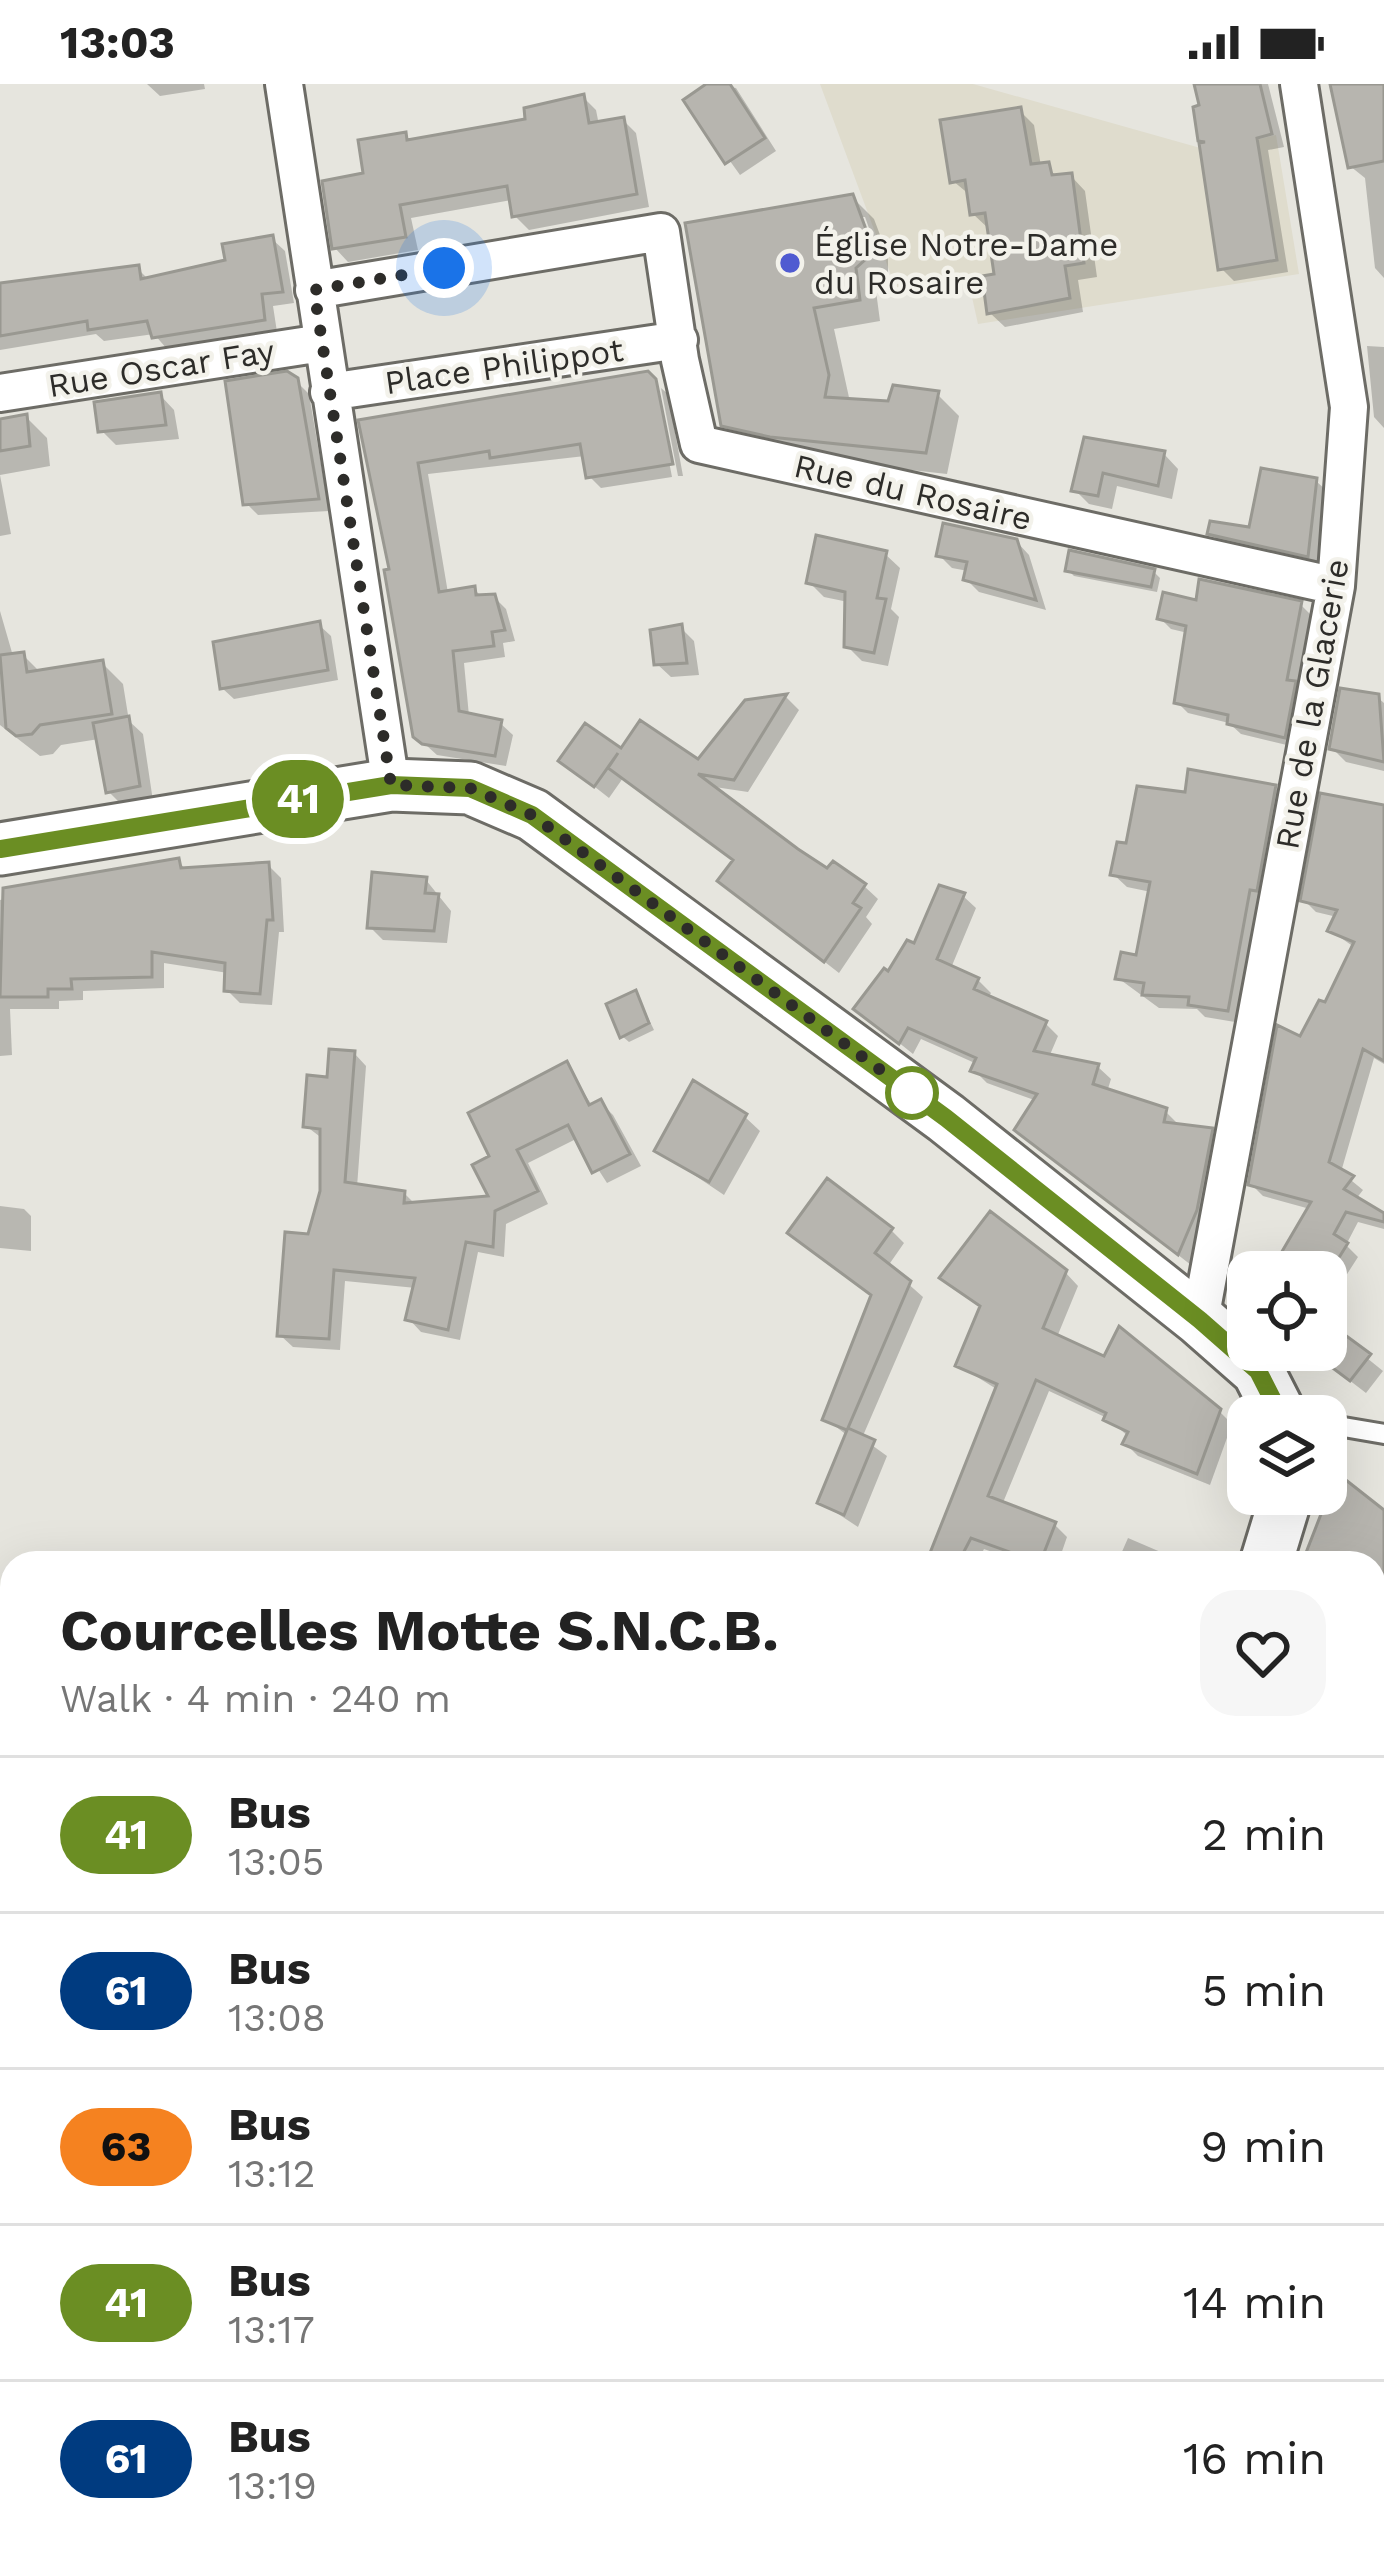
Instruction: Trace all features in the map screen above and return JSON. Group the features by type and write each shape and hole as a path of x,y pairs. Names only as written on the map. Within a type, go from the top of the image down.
{"main road":[{"path":"0,849 391,785 470,788 532,815 946,1118 1200,1320 1258,1371 1270,1395"},
{"path":"1270,1551 1281,1515"}],"street":[{"path":"284,84 391,785"},
{"name":"Rue de la Glacerie","path":"1200,1320 1336,586 1349,407 1299,84"},
{"name":"Rue du Rosaire","path":"314,290 661,232 699,444 1336,586"},
{"name":"Place Philippot","path":"329,392 679,340"},
{"name":"Rue Oscar Fay","path":"0,393 322,343"}],"lane":[{"path":"1347,1428 1384,1434"}],"shaded area":[{"path":"820,84 973,84 1211,151 1276,135 1299,274 978,324 968,279 898,294"}],"building":[{"path":"706,84 730,84 765,138 725,164 683,100"},
{"path":"1194,84 1260,84 1272,134 1257,138 1277,260 1218,270 1199,143 1205,142 1198,141 1193,107 1199,105"},
{"path":"1330,84 1384,84 1384,161 1348,168"},
{"path":"584,94 589,123 624,117 637,194 512,217 507,186 400,205 406,237 332,249 322,181 363,173 358,140 406,132 407,140 525,119 524,108"},
{"path":"1021,107 1031,164 1049,162 1052,175 1072,173 1084,263 1065,266 1070,298 987,314 982,276 994,274 985,213 970,215 965,180 950,183 940,120"},
{"path":"853,194 867,232 867,258 856,268 860,300 814,308 829,375 825,397 888,401 893,385 939,391 926,453 770,437 721,426 685,223"},
{"path":"273,235 283,292 262,294 265,320 152,338 147,321 88,330 87,321 0,336 0,283 139,265 141,279 225,260 222,244"},
{"path":"287,371 298,378 319,499 243,505 225,381"},
{"path":"648,371 656,379 673,464 586,478 580,444 490,458 489,451 418,463 439,592 475,586 476,595 495,594 505,630 492,632 494,646 453,651 459,711 502,720 495,756 422,744 413,737 384,570 389,569 358,420"},
{"path":"161,392 166,425 98,432 94,402"},
{"path":"27,414 30,446 0,451 0,419"},
{"path":"1084,437 1165,451 1158,486 1103,473 1098,496 1071,491"},
{"path":"1261,468 1317,478 1308,557 1207,534 1210,521 1249,527"},
{"path":"943,523 1017,539 1036,600 963,580 967,562 936,556"},
{"path":"816,535 887,551 877,598 886,599 874,653 844,647 845,592 806,583"},
{"path":"1069,550 1155,569 1151,587 1065,571"},
{"path":"1199,579 1302,601 1287,680 1296,681 1285,738 1227,724 1228,715 1174,703 1186,626 1157,619 1163,592 1196,600"},
{"path":"320,621 328,670 220,689 213,642"},
{"path":"682,624 687,663 654,665 650,630"},
{"path":"24,652 27,672 103,660 112,714 40,725 32,734 16,736 6,728 0,655"},
{"path":"1340,688 1379,694 1384,762 1329,749"},
{"path":"787,694 734,780 698,774 827,868 833,861 866,884 853,903 861,908 824,962 717,881 733,860 608,768 618,753 594,787 558,761 585,723 621,748 640,720 698,759 745,700"},
{"path":"129,716 140,786 106,793 93,723"},
{"path":"1188,769 1276,785 1257,891 1250,890 1228,1011 1188,1005 1189,997 1142,995 1144,983 1115,979 1121,952 1136,955 1150,882 1110,875 1117,842 1126,843 1137,786 1185,792"},
{"path":"1320,793 1384,805 1384,1061 1363,1049 1329,1162 1354,1176 1344,1189 1384,1213 1384,1222 1346,1212 1334,1234 1348,1243 1343,1251 1282,1251 1311,1202 1248,1185 1277,1025 1300,1036 1319,1000 1325,1002 1354,942 1327,931 1337,910 1300,901"},
{"path":"179,858 181,868 269,862 273,920 267,920 260,994 224,991 225,963 152,952 152,977 71,979 72,989 48,989 48,997 0,997 3,888"},
{"path":"372,872 427,877 425,893 439,894 434,931 367,928"},
{"path":"939,885 965,893 937,959 979,978 974,989 1047,1021 1034,1051 1099,1064 1093,1084 1167,1108 1164,1122 1213,1128 1197,1210 1178,1255 1014,1130 1037,1094 970,1071 976,1058 908,1028 899,1044 853,1009 884,968 888,971 907,940 914,943"},
{"path":"636,990 649,1023 620,1038 606,1004"},
{"path":"329,1049 355,1051 345,1182 405,1191 404,1203 488,1196 472,1165 489,1156 468,1113 567,1061 589,1105 601,1099 630,1154 592,1173 568,1125 517,1150 538,1191 495,1211 493,1247 466,1242 448,1330 405,1320 415,1278 334,1270 329,1339 277,1336 285,1232 308,1234 320,1191 320,1129 303,1127 307,1075 327,1077"},
{"path":"693,1080 747,1114 709,1182 654,1151"},
{"path":"827,1178 893,1228 875,1253 911,1281 848,1428 875,1440 844,1515 817,1503 847,1430 822,1420 871,1295 787,1233"},
{"path":"990,1211 1067,1270 1043,1328 1104,1356 1119,1326 1221,1409 1197,1474 1122,1444 1128,1432 1103,1420 1106,1413 1036,1380 988,1496 1056,1522 1045,1551 1007,1551 971,1538 964,1551 931,1551 997,1384 955,1366 980,1306 939,1278"},
{"path":"1347,1336 1371,1354 1350,1381 1337,1371 1347,1371"},
{"path":"1347,1481 1384,1510 1384,1551 1307,1551 1321,1515 1347,1515"}],"bus line":[{"name":"41","path":"0,849 391,785 470,788 532,815 946,1118 1200,1320 1258,1371 1270,1395"}],"place":[{"name":"Église Notre-Dame du Rosaire","path":"790,263"}],"route":[{"path":"444,268 314,290 391,785 470,788 532,815 912,1093"}]}
